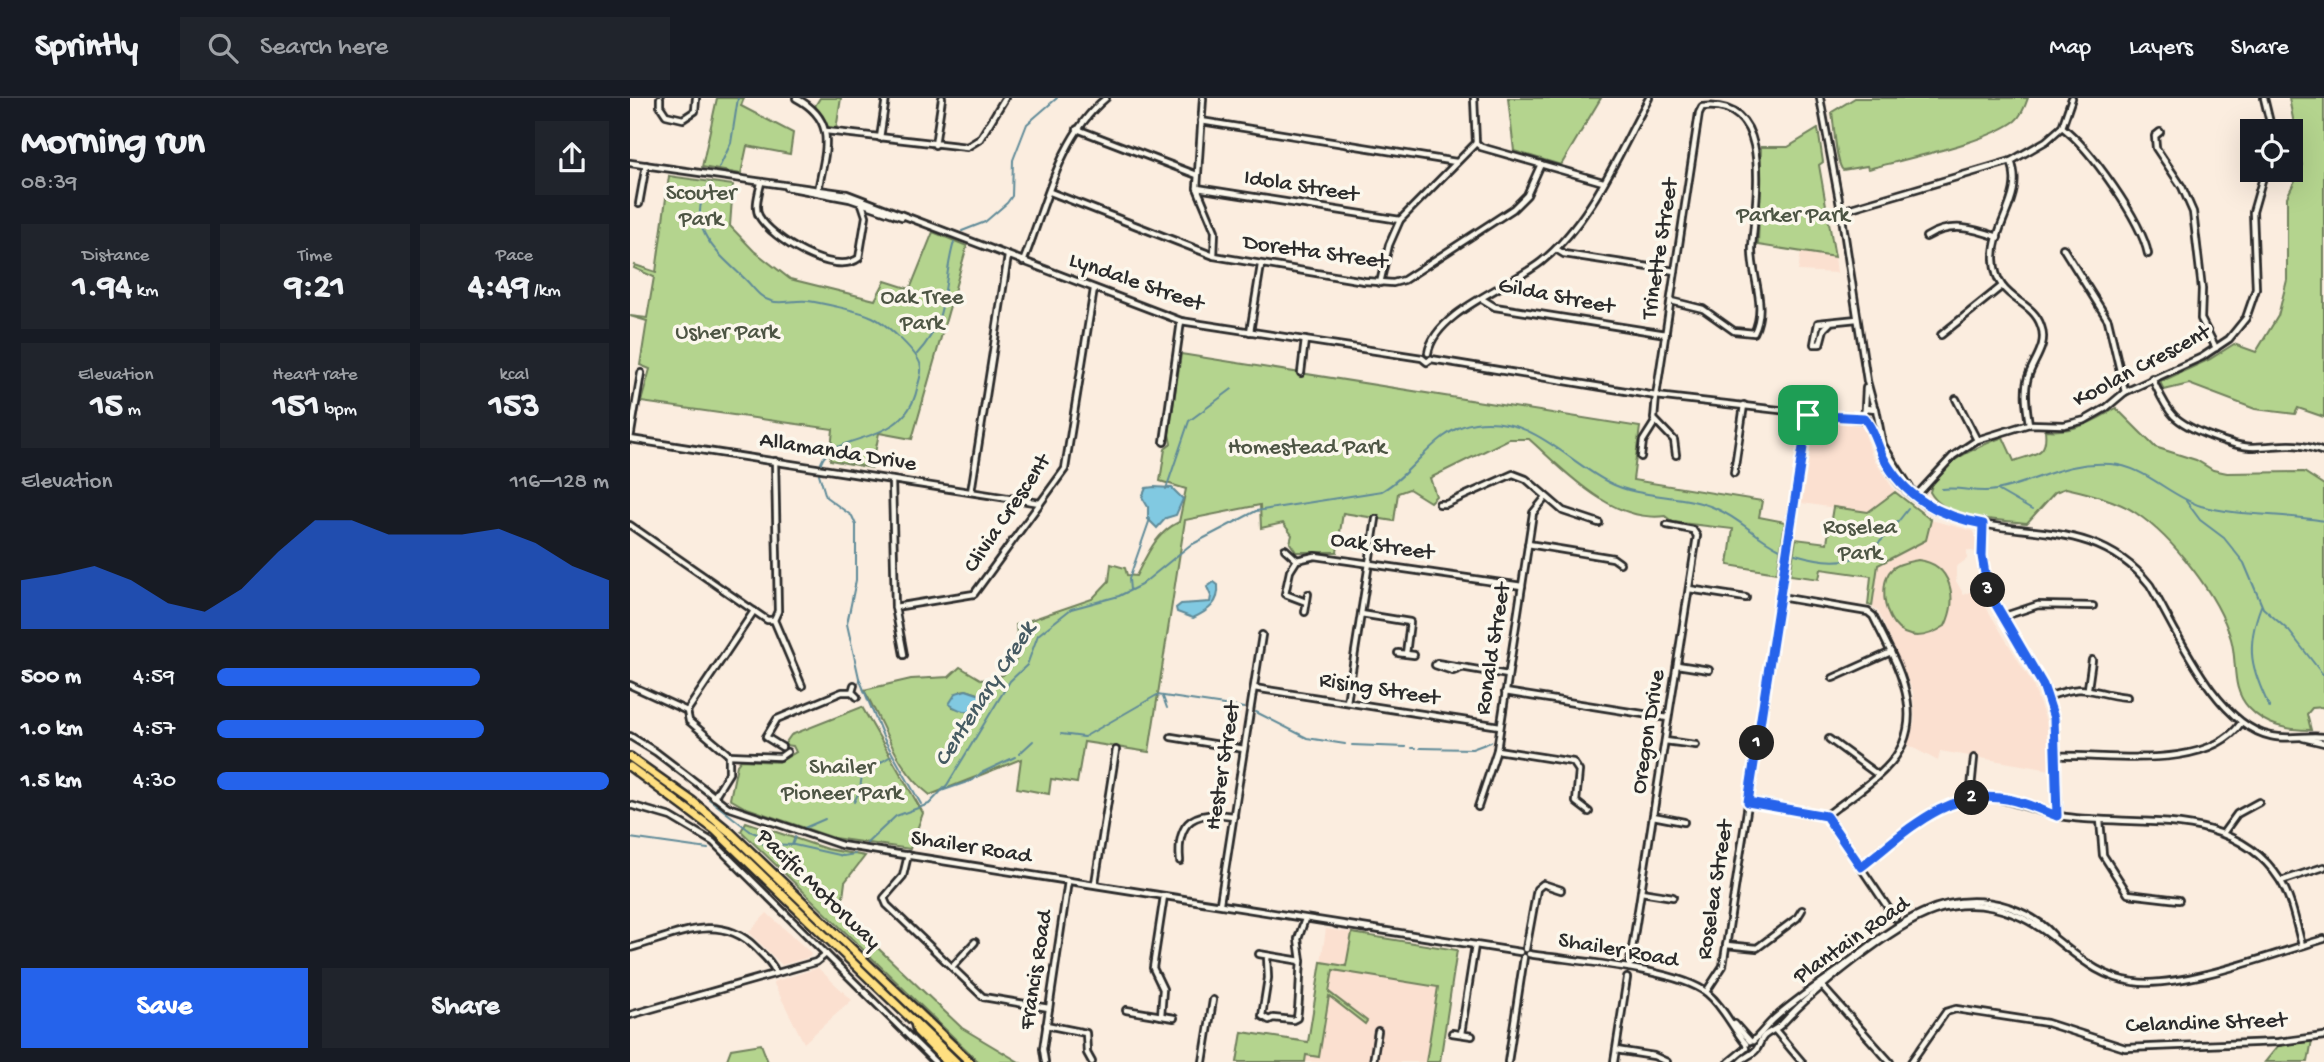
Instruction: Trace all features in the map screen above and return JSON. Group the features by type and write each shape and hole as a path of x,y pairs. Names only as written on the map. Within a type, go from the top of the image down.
{"highway":[{"name":"Pacific Motorway","path":"630,757 692,801 731,833 970,1062"},
{"name":"Pacific Motorway","path":"630,767 716,830 956,1062"},
{"path":"914,1022 917,1031 947,1062"}],"street":[{"path":"660,98 660,106 666,115 683,119 695,111 696,98"},
{"path":"796,98 815,111 826,131 818,192"},
{"path":"880,138 886,98"},
{"path":"935,145 943,98"},
{"path":"826,131 958,148 974,144 985,134 1005,98"},
{"path":"1023,262 1077,129 1106,98"},
{"path":"1203,98 1197,188 1215,231 1214,256"},
{"path":"1474,98 1476,143 1481,147 1603,182"},
{"path":"1649,98 1584,216 1556,249 1528,271 1440,327 1430,356 1656,396 1808,415 1845,415 1866,419 1876,417"},
{"path":"1820,98 1841,211 1867,381 1881,442 1894,471"},
{"path":"1841,211 2011,161 2046,141 2062,127 2072,98"},
{"path":"2264,98 2269,119"},
{"name":"Trinette Street","path":"1656,422 1653,416 1675,271 1702,107 1738,113 1746,120 1754,134 1752,248 1759,295 1757,327 1754,333 1734,331 1703,309 1671,301"},
{"path":"1201,121 1456,162"},
{"path":"2062,127 2083,148 2134,218 2145,239 2148,254"},
{"path":"1077,129 1197,176"},
{"path":"2160,132 2154,136 2156,148 2182,187 2193,212 2202,289 2201,319 2216,348"},
{"path":"1380,283 1389,246 1400,220 1476,143"},
{"path":"2011,161 2016,189 1998,237 1995,266 2002,286 2034,313 2044,334 2042,347 2026,384 2029,424"},
{"name":"Lyndale Street","path":"630,163 853,196 1181,321 1422,358 1430,356"},
{"name":"Doretta Street","path":"1050,192 1214,256 1380,283 1404,280 1513,209 1527,195 1541,164"},
{"path":"639,204 646,165"},
{"name":"Koolan Crescent","path":"1916,496 1953,456 1978,440 2029,424 2064,425 2085,420 2125,392 2216,348 2241,325 2256,289 2253,212 2262,182"},
{"path":"761,183 757,209 759,218 803,254 853,262 860,253 866,216 862,205"},
{"name":"Idola Street","path":"1197,188 1400,220"},
{"name":"Lyndale Street","path":"818,192 929,226"},
{"path":"866,216 875,209"},
{"path":"1927,237 1937,231 1959,226 1998,237"},
{"path":"2063,248 2108,320 2125,392"},
{"path":"1556,249 1564,254 1675,271"},
{"path":"971,492 1008,256"},
{"path":"1250,332 1261,265"},
{"path":"1941,335 2002,286"},
{"name":"Clivia Crescent","path":"895,607 974,594 1061,475 1067,461 1094,289"},
{"name":"Gilda Street","path":"1482,299 1495,307 1666,334"},
{"path":"1830,323 1824,329 1820,344 1814,344 1816,324 1857,319"},
{"path":"1164,442 1181,321"},
{"path":"1301,373 1306,340"},
{"path":"630,439 640,373"},
{"path":"2152,378 2175,417 2194,428 2238,445 2287,443 2324,452"},
{"path":"1867,381 1864,409 1866,419 1894,471 1916,496 1949,516 1983,524 2074,536 2094,542 2122,557 2150,585 2219,702 2241,723 2270,736 2322,739"},
{"path":"1956,399 1978,440"},
{"path":"1734,472 1744,405"},
{"path":"1845,415 1874,407"},
{"name":"Roselea Street","path":"1706,992 1720,973 1726,945 1808,415"},
{"path":"1641,457 1643,441 1656,422 1674,440 1676,456"},
{"name":"Allamanda Drive","path":"630,439 1040,503"},
{"path":"775,461 778,611 774,620 802,686"},
{"path":"1439,503 1446,504 1513,474 1526,479 1563,512 1599,523"},
{"path":"892,480 895,607 904,655"},
{"name":"Ronald Street","path":"1478,807 1497,750 1533,513 1546,497"},
{"path":"1347,702 1376,519"},
{"path":"1983,524 1984,574 1988,591 2048,697 2054,718 2057,816"},
{"path":"630,525 767,620 774,620"},
{"name":"Oregon Drive","path":"1629,968 1697,533 1667,526"},
{"path":"1528,544 1613,558 1620,563"},
{"path":"1284,550 1297,560"},
{"name":"Oak Street","path":"1306,603 1288,596 1284,590 1290,571 1297,560 1331,556 1521,586"},
{"path":"1689,589 1746,598"},
{"path":"1305,612 1308,594"},
{"path":"1780,597 1868,612 1891,652 1908,691 1910,719 1897,755 1878,775 1826,816"},
{"path":"2002,617 2038,605 2093,607"},
{"path":"754,611 687,711 689,721 729,755 780,757 788,752"},
{"path":"1361,614 1410,622 1406,654"},
{"name":"Hester Street","path":"1220,903 1262,635"},
{"path":"1833,678 1891,652"},
{"path":"1398,653 1414,655"},
{"path":"2088,688 2092,660"},
{"path":"1461,668 1453,671 1437,668 1435,665 1437,663 1508,676"},
{"path":"1677,665 1709,670"},
{"path":"630,685 687,711"},
{"path":"852,692 853,685"},
{"name":"Rising Street","path":"1254,688 1500,726"},
{"path":"2048,697 2071,689 2088,688 2127,697"},
{"path":"782,747 766,737 777,719 842,692 852,692 857,696"},
{"path":"1506,692 1668,718"},
{"path":"2056,756 2190,754 2225,738 2241,723"},
{"name":"Shailer Road","path":"630,736 738,812 813,837 1068,881 1095,883 1305,919 1629,968 1681,979 1706,992 1749,1044"},
{"path":"1171,737 1244,749"},
{"path":"2302,738 2322,739"},
{"path":"1829,739 1878,775"},
{"path":"1665,741 1696,745"},
{"path":"1095,883 1116,750"},
{"path":"1497,750 1573,762 1579,771 1576,802 1589,813"},
{"path":"714,797 729,774 729,755"},
{"path":"1970,798 1974,758"},
{"path":"1861,867 1931,814 1970,798 2008,799 2057,816 2192,825 2224,832 2261,856 2281,881 2302,946"},
{"path":"1748,802 1826,816 1895,918"},
{"path":"2224,832 2237,814 2259,802"},
{"path":"630,805 671,817 704,835 931,1061"},
{"path":"1180,861 1184,827 1191,819 1208,813 1234,816"},
{"path":"1653,816 1684,822"},
{"path":"2100,820 2103,855 2128,894 2179,900"},
{"path":"908,855 903,876 885,895 884,901 988,1000 1049,1008"},
{"path":"2281,881 2324,867"},
{"name":"Francis Road","path":"1039,1062 1044,1060 1046,1025 1068,881"},
{"path":"1508,1062 1537,888 1543,884 1560,890"},
{"path":"1641,892 1672,897"},
{"path":"1161,1016 1163,989 1153,968 1164,896"},
{"name":"Plantain Road","path":"1752,1053 1762,1038 1887,933 1908,919 1949,903 1986,902 2028,915 2058,941"},
{"name":"Plantain Road","path":"1729,1062 1781,1013 1905,925 1948,908 1975,905 2007,911 2028,920 2096,970 2123,980 2145,983 2177,981 2324,939"},
{"path":"1726,945 1757,948 1797,918 1802,910"},
{"path":"1895,918 1908,919"},
{"path":"1887,933 1895,918"},
{"path":"1267,956 1268,978 1262,1016 1269,1020 1297,1018 1301,961 1298,939 1305,919"},
{"path":"630,948 722,927 742,935 773,964 776,973"},
{"path":"952,968 975,942"},
{"path":"1461,1034 1475,946"},
{"path":"630,1015 816,962 826,954"},
{"path":"1259,954 1301,961"},
{"path":"1615,1062 1627,978"},
{"path":"1822,985 1890,1062"},
{"path":"1203,1062 1213,1000"},
{"name":"Celandine Street","path":"1911,1062 1946,1012 1956,1009 2047,1023 2125,1048 2278,1042 2324,1035"},
{"path":"1126,1010 1174,1018"},
{"path":"1046,1025 1086,1033 1087,1053 1092,1062"},
{"path":"1774,1030 1802,1062"},
{"path":"1373,1062 1378,1031"},
{"path":"1452,1033 1472,1036"},
{"path":"1749,1044 1757,1048"},
{"path":"1740,1062 1752,1053 1749,1044"},
{"path":"1616,1050 1654,1056 1667,1062"}],"shaded area":[{"path":"1801,252 1835,257 1837,273 1798,271"},
{"path":"1861,422 1872,456 1895,492 1868,513 1802,503 1814,426 1817,423"},
{"path":"1931,520 1973,531 1976,535 1976,552 1967,550 1967,559 1956,567 1956,581 1964,595 1975,589 2032,683 2046,721 2051,770 1940,751 1938,761 1908,745 1915,720 1913,692 1878,611 1872,606 1878,565 1925,540"},
{"path":"767,913 811,953 810,957 782,965 749,932"},
{"path":"1326,929 1352,933 1346,966 1321,962"},
{"path":"818,968 852,1000 804,1043 773,982"},
{"path":"1333,970 1438,987 1426,1062 1305,1062 1306,1055 1319,1057 1329,996 1365,1023 1329,991"}],"green space":[{"path":"717,98 744,98 741,106 793,133 790,154 747,146 741,174 702,167"},
{"path":"820,98 841,98 836,130 829,129 815,106"},
{"path":"1508,98 1601,98 1561,165 1514,151"},
{"path":"1855,98 2028,98 2015,121 1984,137 1868,169 1867,166 1843,170 1837,153 1832,112"},
{"path":"2289,98 2324,98 2324,417 2298,408 2295,414 2255,409 2189,384 2164,390 2160,382 2210,359 2234,344 2256,352 2278,316 2287,280 2287,197 2294,182 2303,182 2303,119 2293,119"},
{"name":"Parker Park","path":"1818,129 1823,162 1819,165 1835,257 1758,245 1761,147 1788,147"},
{"name":"Usher Park","path":"669,176 733,185 730,226 754,251 790,279 875,300 885,281 910,289 933,232 967,246 912,439 879,433 872,468 830,460 833,429 641,402 650,369 640,365 647,321 630,316 647,318 654,277 634,268 635,265 656,272"},
{"name":"Homestead Park","path":"1181,354 1640,427 1633,480 1762,501 1759,517 1785,522 1777,573 1728,565 1733,529 1673,522 1665,516 1627,512 1608,503 1574,480 1529,439 1509,439 1430,478 1436,496 1430,502 1409,489 1398,493 1394,521 1343,513 1337,552 1296,552 1290,543 1292,535 1283,523 1261,528 1260,505 1185,520 1149,752 1084,742 1077,783 1051,779 1049,794 1017,788 1021,759 930,795 908,773 864,690 911,679 949,677 960,667 982,680 1003,675 1019,656 1016,625 1092,599 1109,581 1111,564 1125,568 1127,575 1136,576 1158,538 1179,522 1186,489 1160,481 1165,449 1171,444 1169,434","holes":["961,691 992,698 973,712 953,707"]},
{"path":"2116,408 2155,447 2196,460 2213,470 2227,473 2304,472 2324,485 2324,707 2312,708 2307,714 2311,730 2277,726 2262,719 2249,708 2239,692 2231,639 2216,604 2179,552 2150,524 2128,508 2066,488 2055,492 2027,523 2001,521 1973,517 1948,509 1930,492 1940,473 1949,464 1981,446 2003,437 2014,461 2034,455 2042,449 2045,430 2064,430 2082,425"},
{"name":"Roselea Park","path":"1895,492 1931,520 1926,540 1878,565 1872,606 1868,605 1871,576 1821,569 1819,579 1790,575 1796,539 1827,543 1833,507 1868,512"},
{"path":"1918,560 1938,568 1945,576 1949,584 1951,605 1945,626 1926,635 1910,635 1898,629 1890,618 1884,590 1886,578 1892,569 1900,564"},
{"name":"Shailer Pioneer Park","path":"862,707 923,813 910,849 834,838 744,807 730,799 737,765 741,760 779,762 796,752 793,746 784,745 791,735"},
{"path":"746,822 827,849 865,856 845,882 841,913 962,1028 1019,1062 979,1062 741,831"},
{"path":"1352,933 1457,950 1440,1062 1426,1062 1438,987 1333,970 1329,992 1367,1021 1365,1024 1329,996 1319,1057 1306,1055 1305,1062 1237,1062 1242,1032 1308,1042 1321,962 1346,966"},
{"path":"2312,1040 2308,1062 2265,1062 2278,1046"},
{"path":"761,1044 768,1062 726,1062 731,1049"}],"water":[{"path":"1146,488 1172,488 1183,499 1176,515 1166,518 1157,528 1148,519 1148,507 1142,497"},
{"path":"1214,582 1218,585 1217,597 1208,609 1193,618 1177,612 1176,608 1181,604 1210,602 1211,596 1207,587"},
{"path":"966,690 992,699 972,711 961,710 949,704 956,693"}],"waterway":[{"path":"719,168 731,143 738,98"},
{"path":"962,231 985,222 1007,203 1012,196 1013,160 1027,124 1057,98"},
{"path":"709,184 702,199 701,225 713,247 759,294 775,302 808,301 870,316 900,339 919,362 921,373 917,389 910,408 898,421 884,430 839,446 828,453 821,463"},
{"path":"917,354 928,340 940,314 954,242"},
{"path":"1166,489 1189,421 1232,389"},
{"name":"Centenary Creek","path":"867,843 896,816 929,804 947,785 1010,681 1027,665 1038,635 1071,609 1119,596 1141,585 1189,546 1256,511 1382,491 1437,442 1461,427 1495,422 1530,432 1608,482 1635,492 1690,501 1717,509 1780,549"},
{"name":"Centenary Creek","path":"1942,489 1996,490 2064,469 2110,464 2134,470 2201,506 2231,512 2324,521"},
{"path":"819,474 826,497 852,516 856,525 856,580 847,624 859,678 884,739 921,804"},
{"path":"1999,491 2032,510"},
{"path":"2186,501 2200,520 2224,538 2244,563 2263,608 2289,631 2324,676"},
{"name":"Centenary Creek","path":"1795,554 1833,561 1861,556 1884,538 1908,509"},
{"path":"1130,590 1129,579 1150,519"},
{"path":"2261,606 2253,634 2252,658 2258,682 2270,708"},
{"path":"1061,734 1084,737 1157,695 1244,708"},
{"path":"1163,697 1167,708"},
{"path":"1256,712 1307,738 1345,744"},
{"path":"1019,754 1033,741"},
{"path":"1420,748 1472,749 1491,742"},
{"path":"1352,745 1406,747"},
{"path":"854,802 860,790 862,774 891,756"},
{"path":"941,791 973,780 981,773 1015,757"},
{"path":"709,799 750,831 778,843"},
{"path":"802,829 825,819"},
{"name":"Centenary Creek","path":"792,845 795,837"},
{"name":"Centenary Creek","path":"630,838 708,849"},
{"name":"Centenary Creek","path":"763,844 794,845 843,856 855,854"}],"route":[{"path":"1808,415 1864,418 1893,475 1907,491 1944,514 1983,524 1982,556 1988,591 2043,685 2054,718 2059,809 2057,816 2008,799 1970,798 1937,810 1861,867 1826,816 1748,802 1808,415"}],"park label":[{"name":"Scouter Park","path":"701,207"},
{"name":"Oak Tree Park","path":"922,311"}]}
